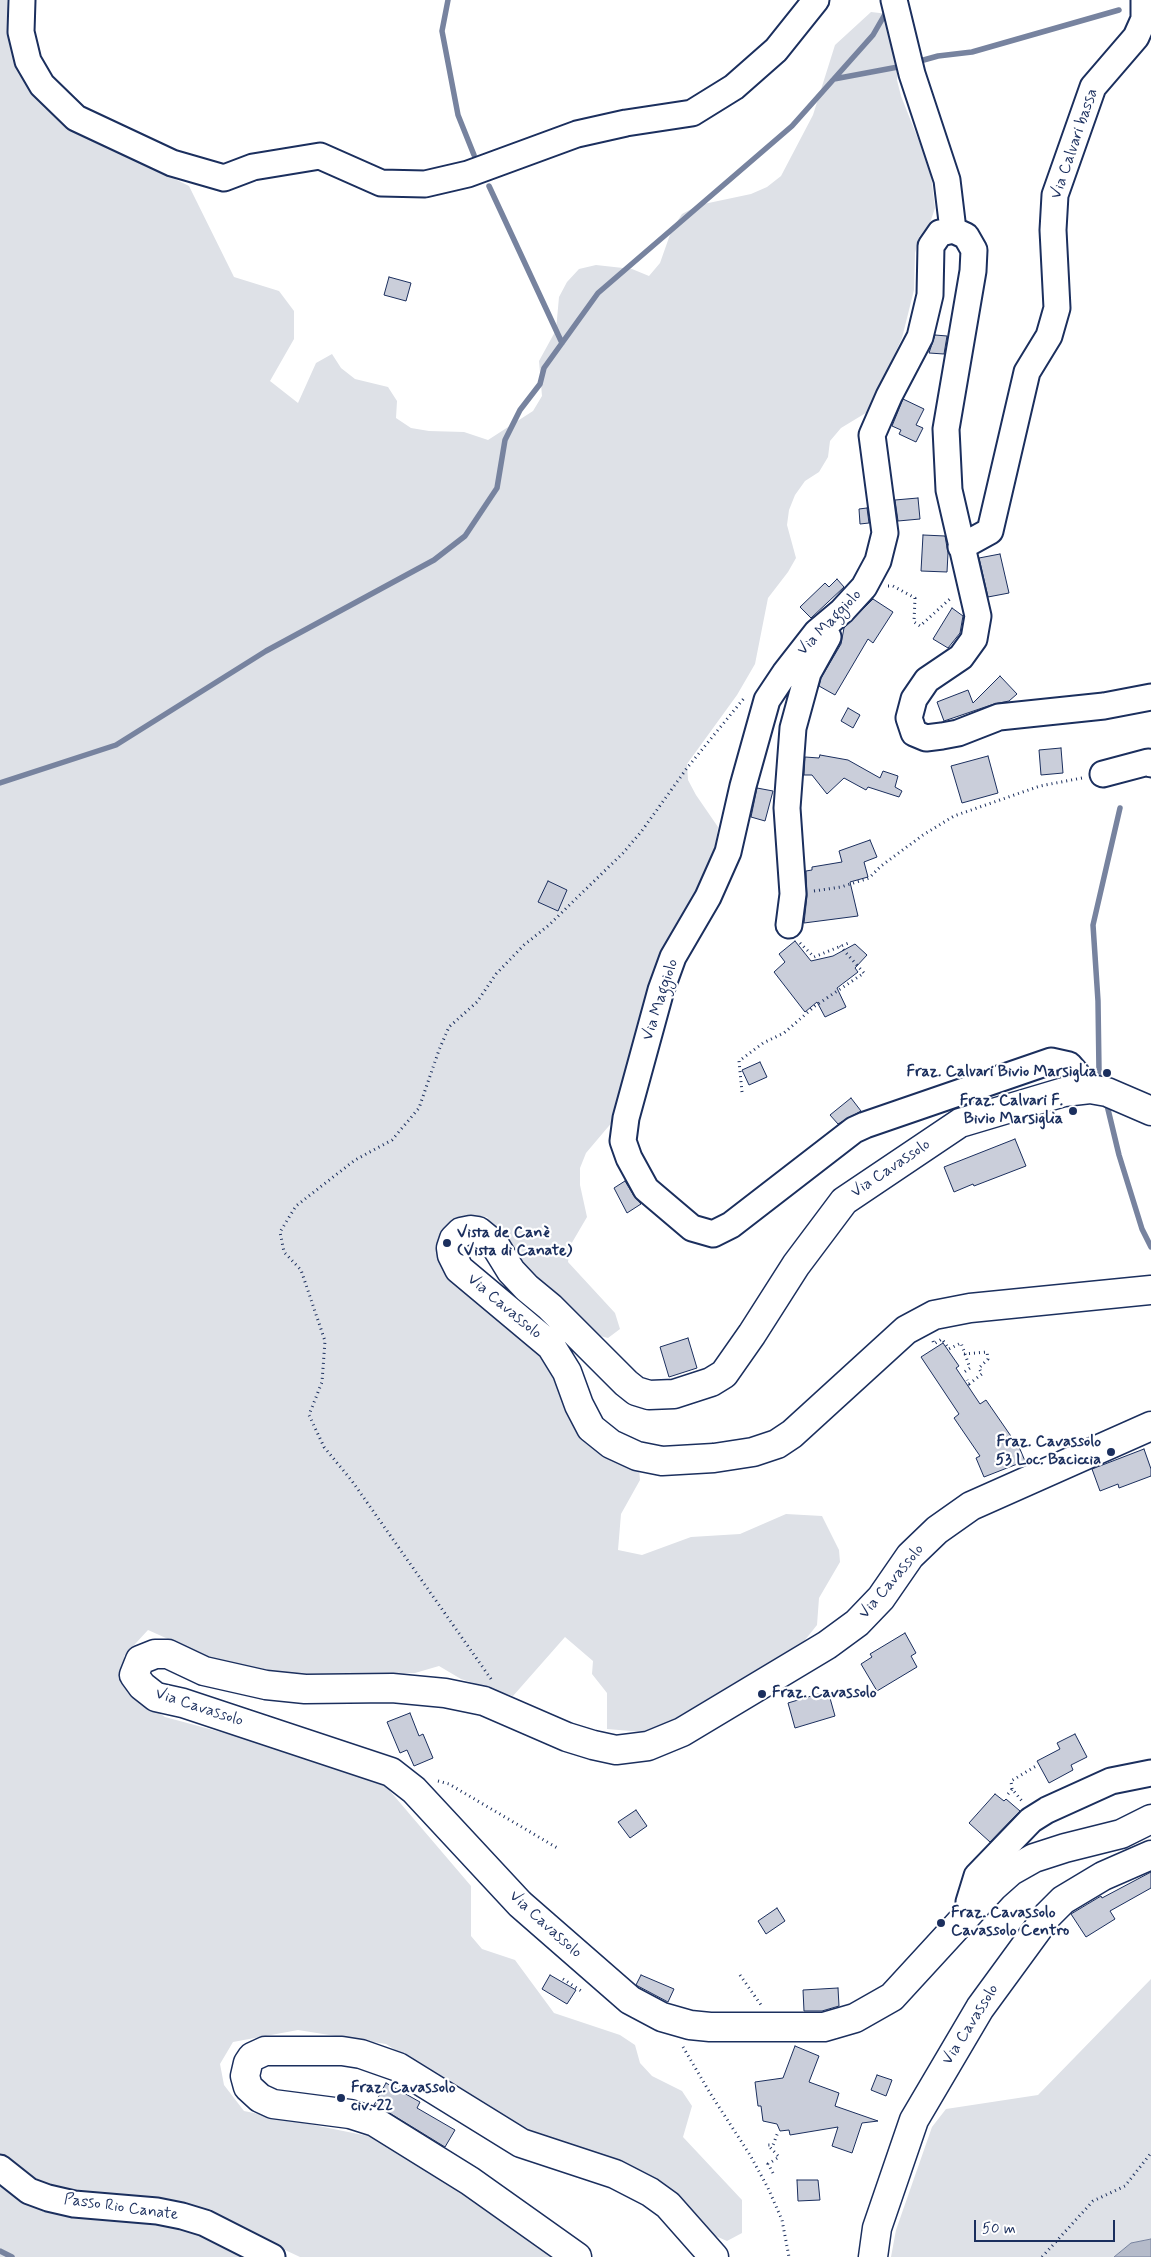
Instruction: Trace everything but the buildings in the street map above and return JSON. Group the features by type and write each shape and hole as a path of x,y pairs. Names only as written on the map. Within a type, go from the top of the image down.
{"main road":[{"path":"1096,1090 1151,1111"},
{"name":"Via Cavassolo","path":"1096,1090 1055,1094 960,1123 844,1201 796,1265 724,1374 711,1382 674,1394 649,1395 636,1391 626,1383 550,1307 527,1288 511,1271 495,1245 478,1231 461,1232 454,1240 452,1256 459,1269 551,1346 567,1372 579,1406 591,1428 611,1444 637,1456 662,1461 714,1458 753,1452 777,1444 792,1434 906,1330 934,1315 970,1308 1151,1290"},
{"name":"Via Cavassolo","path":"1151,1426 971,1506 937,1530 910,1556 881,1598 857,1624 827,1645 661,1742 626,1750 603,1748 567,1737 484,1701 446,1692 392,1688 305,1689 266,1685 204,1671 168,1654 155,1654 140,1660 134,1675 142,1686 156,1697 183,1703 392,1772 414,1790 520,1904 630,2000 662,2017 690,2025 710,2027 824,2027 839,2024 869,2012 892,1997 972,1909 1011,1871 1034,1858 1121,1834 1151,1818"},
{"name":"Via Cavassolo","path":"873,2257 877,2228 914,2120 980,2008 1032,1935 1063,1900 1103,1876 1151,1855"},
{"path":"577,2257 470,2181 375,2122 350,2114 272,2104 260,2098 248,2088 245,2076 248,2063 252,2057 265,2051 342,2051 360,2054 398,2067 514,2140 615,2174 650,2192 668,2205 714,2257"}],"street":[{"path":"22,0 21,32 28,61 42,85 76,118 172,163 224,178 253,167 320,156 381,183 425,184 468,174 577,134 626,123 692,113 734,87 776,50 816,0"},
{"path":"894,0 912,74 947,180 953,230 966,236 974,250 973,271 946,429 949,490 967,575 978,616 974,639 961,657 926,680 914,699 909,718 914,733 926,738 942,736 958,733 999,717 1104,706 1151,697"},
{"name":"Via Calvari bassa","path":"961,547 990,531 1027,372 1049,336 1057,308 1053,230 1055,195 1093,87 1136,37 1144,19 1144,0"},
{"name":"Via Maggiolo","path":"953,230 940,233 931,246 930,295 920,337 889,396 872,435 885,533 878,561 864,587 842,611 818,632 785,673 768,700 743,786 728,852 708,897 673,957 661,990 626,1118 623,1141 629,1158 646,1189 692,1228 714,1234 731,1225 854,1130 865,1125 1051,1061 1069,1065 1096,1090"},
{"path":"789,925 793,894 787,808 793,728 808,674 842,611"},
{"path":"1103,774 1148,762 1151,764"},
{"path":"972,1909 969,1902 977,1876 1031,1820 1047,1810 1111,1781 1151,1774"},
{"name":"Passo Rio Canate","path":"0,2168 29,2191 48,2198 74,2204 157,2211 182,2216 205,2223 272,2257"}],"path":[{"path":"864,587 893,586 916,598 914,622 920,626 949,602 959,584 967,575"},
{"path":"506,1711 489,1674 352,1480 324,1447 309,1416 322,1382 325,1341 300,1270 284,1252 280,1232 296,1206 355,1160 392,1140 420,1108 439,1050 449,1027 477,1002 496,974 524,945 549,925 623,853 641,832 687,768 748,693"},
{"path":"793,894 841,887 869,878 881,866 954,816 1040,786 1103,774"},
{"path":"789,925 796,939 814,957 851,942"},
{"path":"742,1092 739,1061 763,1043 784,1033 815,1006 864,973 840,946"},
{"path":"932,1338 934,1344 942,1339 949,1349 961,1344 970,1368 963,1373"},
{"path":"964,1354 987,1352 988,1359 979,1368 982,1374 969,1384 966,1380"},
{"path":"1012,1789 1011,1781 1036,1766"},
{"path":"436,1780 449,1784 559,1849"},
{"path":"740,1975 764,2010"},
{"path":"688,2043 681,2043 710,2094 750,2155 768,2188 782,2220 789,2257"},
{"path":"773,2173 768,2164 779,2157 768,2145 773,2145 778,2132"},
{"path":"1042,2257 1093,2201 1125,2186 1151,2153"}],"shaded area":[{"path":"0,0 7,0 8,37 32,95 74,129 189,186 234,277 279,291 294,311 294,339 270,381 298,403 316,363 332,354 341,368 355,379 388,387 397,401 396,418 411,428 429,431 464,432 488,440 533,411 542,396 539,361 556,330 559,297 567,282 579,269 596,265 632,269 649,276 660,263 672,229 682,214 699,205 751,194 767,187 781,176 813,115 835,45 871,12 888,14 898,47 897,80 901,96 931,175 935,208 930,223 919,237 915,253 914,290 902,338 869,411 841,428 830,441 828,457 819,472 805,481 795,495 789,510 787,525 796,558 768,598 755,664 737,695 687,764 688,780 718,827 713,861 619,1114 586,1153 580,1168 580,1185 587,1217 570,1246 568,1262 615,1313 620,1329 608,1338 592,1334 520,1259 487,1217 470,1215 455,1222 442,1234 437,1246 440,1259 542,1354 639,1469 640,1480 621,1514 618,1550 642,1555 691,1537 740,1534 786,1514 822,1516 839,1550 840,1562 819,1598 817,1625 801,1645 697,1712 643,1732 607,1729 607,1693 592,1674 593,1661 565,1637 513,1696 461,1679 439,1666 415,1673 306,1678 257,1674 215,1660 148,1630 124,1656 127,1692 165,1717 339,1764 384,1784 471,1886 471,1936 482,1949 515,1960 554,2013 620,2035 635,2045 640,2063 652,2076 682,2091 692,2106 683,2137 742,2200 742,2233 727,2241 711,2234 685,2201 631,2165 515,2127 386,2044 298,2030 233,2042 220,2064 224,2085 244,2111 373,2137 470,2194 558,2257 300,2257 198,2209 70,2192 28,2180 0,2158"},
{"path":"1151,1979 1151,2239 1131,2243 1114,2257 891,2257 896,2230 932,2127 946,2109 1038,2095"},
{"path":"0,2179 166,2219 254,2257 0,2257"}],"water":[{"path":"1151,2239 1151,2257 1114,2257 1131,2243"}],"waterway":[{"path":"448,0 442,31 458,115 474,155"},
{"path":"0,783 116,745 266,651 434,560 465,536 497,488 505,440 520,410 540,384 544,368 598,293 792,126 873,35 888,9"},
{"path":"920,61 938,56 972,52 1119,10"},
{"path":"834,79 898,67"},
{"path":"489,186 562,343"},
{"path":"1101,1082 1093,925 1120,808"},
{"path":"1106,1101 1119,1155 1142,1229 1151,1247"},
{"path":"0,2251 12,2257"}],"place":[{"name":"Fraz. Calvari Bivio Marsiglia","path":"1107,1073"},
{"name":"Fraz. Calvari F. Bivio Marsiglia","path":"1073,1111"},
{"name":"Vista de Canè (Vista di Canate)","path":"447,1243"},
{"name":"Fraz. Cavassolo 53 Loc. Baciccia","path":"1111,1452"},
{"name":"Fraz. Cavassolo","path":"762,1694"},
{"name":"Fraz. Cavassolo Cavassolo Centro","path":"941,1923"},
{"name":"Fraz. Cavassolo civ. 22","path":"341,2098"}]}
